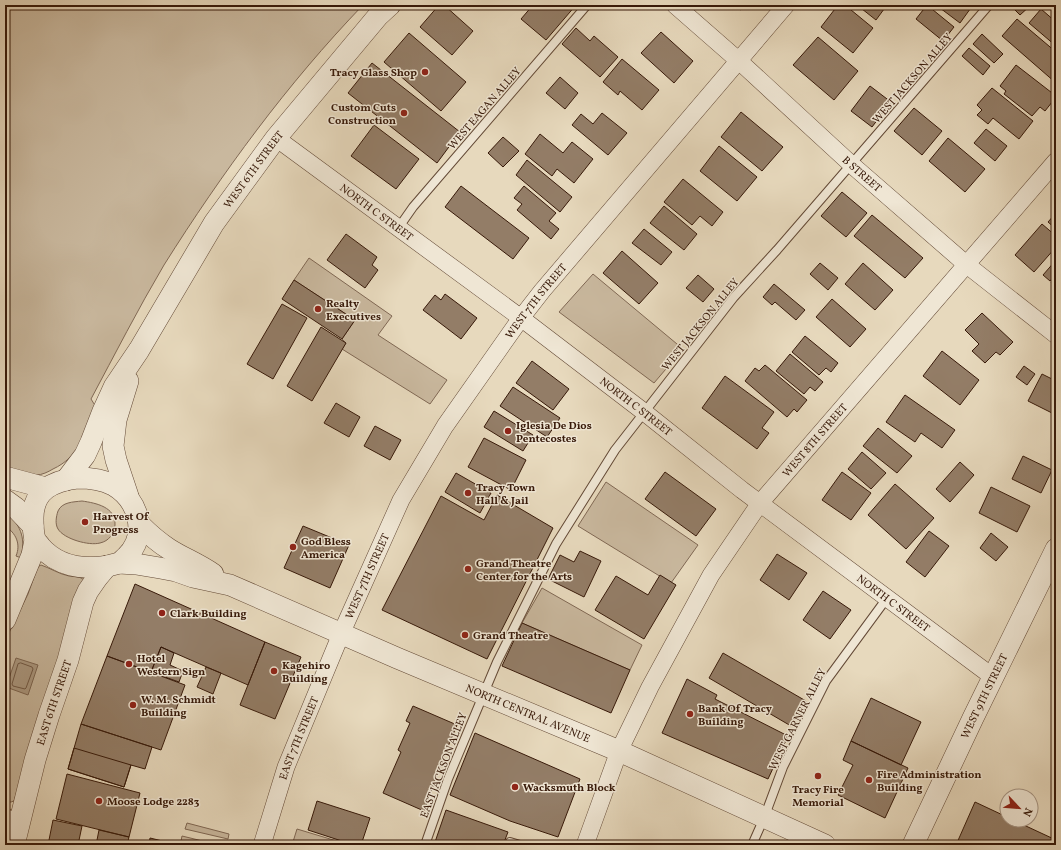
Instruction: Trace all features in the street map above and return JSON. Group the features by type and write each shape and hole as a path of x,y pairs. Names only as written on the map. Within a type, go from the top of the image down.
{"street":[{"name":"WEST 6TH STREET","path":"66,480 85,455 102,410 114,387 139,350 214,223 276,138 378,16 390,5"},
{"name":"B STREET","path":"675,5 739,61 852,165 967,264 1056,334"},
{"name":"WEST 7TH STREET","path":"341,634 401,500 445,426 521,318 542,291 786,5"},
{"name":"NORTH C STREET","path":"276,138 521,318 760,503 993,677"},
{"name":"WEST 8TH STREET","path":"585,845 619,751 650,687 708,580 760,503 1056,162"},
{"name":"WEST 6TH STREET","path":"128,496 113,446 116,420 139,350"},
{"path":"5,477 46,488"},
{"path":"5,500 16,508 34,533 44,551 53,558 70,565 86,567 113,564 132,551 138,539 140,525 136,510 128,496 112,484 101,480 88,478 66,480 46,488 37,497 33,512 34,533 32,555 5,620"},
{"name":"NORTH CENTRAL AVENUE","path":"140,525 153,538 201,566 230,586"},
{"name":"WEST 9TH STREET","path":"913,845 1056,549"},
{"name":"NORTH CENTRAL AVENUE","path":"113,564 136,564 160,568 230,586 619,751 825,845"},
{"name":"EAST 6TH STREET","path":"14,845 13,815 38,752 70,654 83,602 88,591 97,578 113,564"},
{"name":"EAST 7TH STREET","path":"262,845 286,767 341,634"}],"lane":[{"name":"WEST EAGAN ALLEY","path":"399,227 413,207 587,5"},
{"name":"WEST JACKSON ALLEY","path":"484,695 497,662 556,544 615,450 734,296 852,165 990,5"},
{"name":"WEST GARNER ALLEY","path":"752,845 783,767 826,681 887,598"},
{"name":"EAST JACKSON ALLEY","path":"425,845 448,779 484,695"},
{"path":"510,842 520,845"}],"shaded area":[{"path":"5,5 363,5 308,66 232,163 164,265 136,315 91,399 96,407 81,443 76,451 62,464 38,475 5,471"},
{"path":"309,258 392,316 378,335 447,380 430,404 342,349 346,343 342,339 355,320 294,280"},
{"path":"593,274 683,349 654,383 559,312"},
{"path":"606,482 698,545 671,583 578,526"},
{"path":"82,501 104,507 112,514 115,525 112,534 106,541 95,544 83,543 71,539 61,533 58,529 56,520 57,513 60,508 68,503"},
{"path":"5,510 15,521 22,537 23,543 21,558 16,556 18,543 15,535 5,526"},
{"path":"41,565 62,574 79,577 84,580 14,801 5,802 5,641 28,594 37,569"},
{"path":"542,588 642,645 630,670 522,623"},
{"path":"187,823 229,834 228,839 185,829"},
{"path":"297,829 350,845 292,845"},
{"path":"182,836 219,845 197,845 181,841"}],"water":[{"path":"16,658 38,665 28,695 6,687"}],"building":[{"path":"439,5 444,5 473,31 452,55 420,27"},
{"path":"533,5 576,5 546,40 521,19"},
{"path":"734,5 745,5 741,10"},
{"path":"838,5 845,5 873,28 853,53 821,27"},
{"path":"857,5 887,5 876,20"},
{"path":"927,5 954,27 943,41 916,19"},
{"path":"936,5 973,5 960,23"},
{"path":"1010,5 1031,5 1020,15"},
{"path":"1041,9 1056,22 1056,46 1029,23"},
{"path":"1017,19 1056,52 1056,83 1002,36"},
{"path":"576,28 590,41 594,36 618,57 600,77 562,44"},
{"path":"661,32 693,61 674,83 641,53"},
{"name":"Tracy Glass Shop","path":"409,33 466,82 441,111 384,62"},
{"path":"982,34 1003,54 994,63 973,44"},
{"path":"818,37 858,71 834,100 793,65"},
{"path":"969,48 990,66 983,75 962,56"},
{"path":"622,59 659,90 642,110 620,91 618,95 603,82"},
{"name":"Custom Cuts Construction","path":"372,63 460,132 437,163 348,93"},
{"path":"1016,65 1056,96 1045,111 1040,107 1032,116 1004,94 1006,91 1000,86"},
{"path":"560,77 578,93 565,109 546,93"},
{"path":"870,86 891,102 872,127 851,111"},
{"path":"992,88 1033,121 1019,139 993,118 988,124 977,115 982,110 977,105"},
{"path":"914,108 942,131 922,155 894,131"},
{"path":"741,112 783,147 762,171 721,137"},
{"path":"602,113 627,133 608,155 572,125 581,114 593,124"},
{"path":"374,125 419,159 396,189 351,156"},
{"path":"986,129 1007,146 995,161 974,143"},
{"path":"540,134 563,153 572,142 593,159 574,183 557,169 552,176 525,154"},
{"path":"503,137 519,151 503,167 488,153"},
{"path":"948,138 985,169 965,192 929,161"},
{"path":"719,146 757,177 737,201 700,171"},
{"path":"527,160 572,197 560,212 516,175"},
{"path":"683,179 723,212 712,226 700,216 692,225 664,202"},
{"path":"461,186 529,238 513,259 445,207"},
{"path":"524,186 556,213 549,221 559,229 551,239 517,210 522,204 514,198"},
{"path":"842,192 867,213 846,237 821,216"},
{"path":"664,206 697,234 684,250 650,223"},
{"path":"1056,213 1056,229 1048,222"},
{"path":"872,215 923,258 905,278 854,236"},
{"path":"1042,224 1056,236 1056,247 1034,272 1015,255"},
{"path":"644,229 672,252 661,265 632,243"},
{"path":"346,234 377,257 372,265 378,270 365,288 327,260"},
{"path":"622,251 658,283 639,304 603,273"},
{"path":"1056,260 1056,274 1050,281 1043,275"},
{"path":"820,263 838,278 828,290 810,274"},
{"path":"863,263 893,290 875,310 845,284"},
{"path":"698,275 714,289 703,302 686,288"},
{"path":"1056,276 1056,287 1051,283"},
{"name":"Realty Executives","path":"294,280 355,320 342,339 282,299"},
{"path":"774,284 805,310 796,320 775,302 772,305 763,297"},
{"path":"445,294 477,318 461,339 423,310 435,295 441,300"},
{"path":"832,299 866,329 850,347 816,317"},
{"path":"282,304 307,318 273,379 247,364"},
{"path":"982,313 1013,342 1000,355 996,352 985,363 972,351 979,344 965,330"},
{"path":"321,327 346,343 312,401 287,386"},
{"path":"805,336 838,363 831,372 826,368 819,375 792,352"},
{"path":"942,351 979,380 960,405 923,376"},
{"path":"790,354 823,382 815,391 810,387 804,394 776,371"},
{"path":"532,361 569,389 553,410 516,383"},
{"path":"765,365 807,400 797,412 794,409 787,417 745,381 755,368 759,371"},
{"path":"1024,366 1035,374 1027,385 1016,377"},
{"path":"1042,374 1056,381 1056,415 1028,401"},
{"path":"725,376 774,412 762,428 769,433 757,449 702,408"},
{"path":"513,387 560,418 547,437 500,406"},
{"path":"905,395 955,430 942,448 921,433 915,442 886,422"},
{"path":"336,403 360,417 349,437 324,423"},
{"name":"Iglesia De Dios Pentecostes","path":"494,411 533,435 523,451 484,427"},
{"path":"375,426 401,440 390,460 364,446"},
{"path":"878,428 912,456 897,473 863,446"},
{"path":"484,438 526,460 511,490 468,467"},
{"path":"862,452 886,473 871,489 848,469"},
{"path":"1023,456 1052,470 1041,493 1012,479"},
{"path":"960,462 974,475 950,502 936,489"},
{"path":"665,472 716,509 696,536 645,499"},
{"path":"842,472 871,493 851,520 822,500"},
{"name":"Tracy Town Hall & Jail","path":"456,473 491,493 480,513 445,492"},
{"path":"895,484 934,518 906,549 868,515"},
{"path":"991,487 1030,506 1017,532 979,513"},
{"name":"Grand Theatre Center for the Arts","path":"497,495 553,528 487,659 382,610 441,496 484,520"},
{"path":"303,526 349,545 330,588 284,568"},
{"path":"929,531 949,546 925,577 906,562"},
{"path":"991,533 1008,547 996,561 980,548"},
{"path":"580,551 601,561 584,597 548,579 560,555 574,562"},
{"path":"777,554 807,573 789,600 760,580"},
{"path":"660,575 676,585 644,639 595,610 616,576 648,595"},
{"name":"Clark Building","path":"135,584 265,642 248,685 161,647 151,672 107,656"},
{"path":"823,591 851,610 830,639 803,620"},
{"path":"522,623 630,670 611,713 502,666"},
{"name":"Kagehiro Building","path":"265,642 301,657 275,719 240,705"},
{"path":"161,647 174,653 170,665 183,671 179,682 151,672"},
{"path":"723,653 806,701 791,726 709,678"},
{"name":"W. M. Schmidt Building","path":"107,656 185,685 161,750 81,724"},
{"path":"206,667 221,673 213,694 197,687"},
{"path":"687,679 717,695 715,699 788,736 768,779 662,733"},
{"path":"871,698 921,722 901,765 851,741"},
{"path":"413,706 457,725 424,811 383,793 401,752 398,750 410,723 406,721"},
{"path":"81,724 152,747 145,769 131,765 124,787 68,769"},
{"name":"Wacksmuth Block","path":"475,733 580,779 558,837 510,821 450,795"},
{"path":"851,741 908,768 885,818 838,795 853,765 843,760"},
{"path":"74,748 131,765 124,787 68,769"},
{"name":"Moose Lodge 2283","path":"67,774 140,793 129,837 56,819"},
{"path":"317,801 370,818 361,845 354,845 308,830"},
{"path":"975,802 999,813 999,828 1030,828 1056,840 1056,845 956,845"},
{"path":"446,810 508,832 503,845 434,845"},
{"path":"53,820 82,826 78,845 48,845"},
{"path":"99,830 129,837 127,845 96,845"},
{"path":"150,838 179,845 149,845"}],"place":[{"name":"Tracy Glass Shop","path":"425,72"},
{"name":"Custom Cuts Construction","path":"404,113"},
{"name":"Realty Executives","path":"318,309"},
{"name":"Iglesia De Dios Pentecostes","path":"508,431"},
{"name":"Tracy Town Hall & Jail","path":"468,493"},
{"name":"Harvest Of Progress","path":"85,522"},
{"name":"God Bless America","path":"293,547"},
{"name":"Grand Theatre Center for the Arts","path":"468,569"},
{"name":"Clark Building","path":"162,613"},
{"name":"Grand Theatre","path":"465,635"},
{"name":"Hotel Western Sign","path":"129,664"},
{"name":"Kagehiro Building","path":"274,671"},
{"name":"W. M. Schmidt Building","path":"133,705"},
{"name":"Bank Of Tracy Building","path":"690,714"},
{"name":"Tracy Fire Memorial","path":"818,776"},
{"name":"Fire Administration Building","path":"869,780"},
{"name":"Wacksmuth Block","path":"515,787"},
{"name":"Moose Lodge 2283","path":"99,801"}]}
